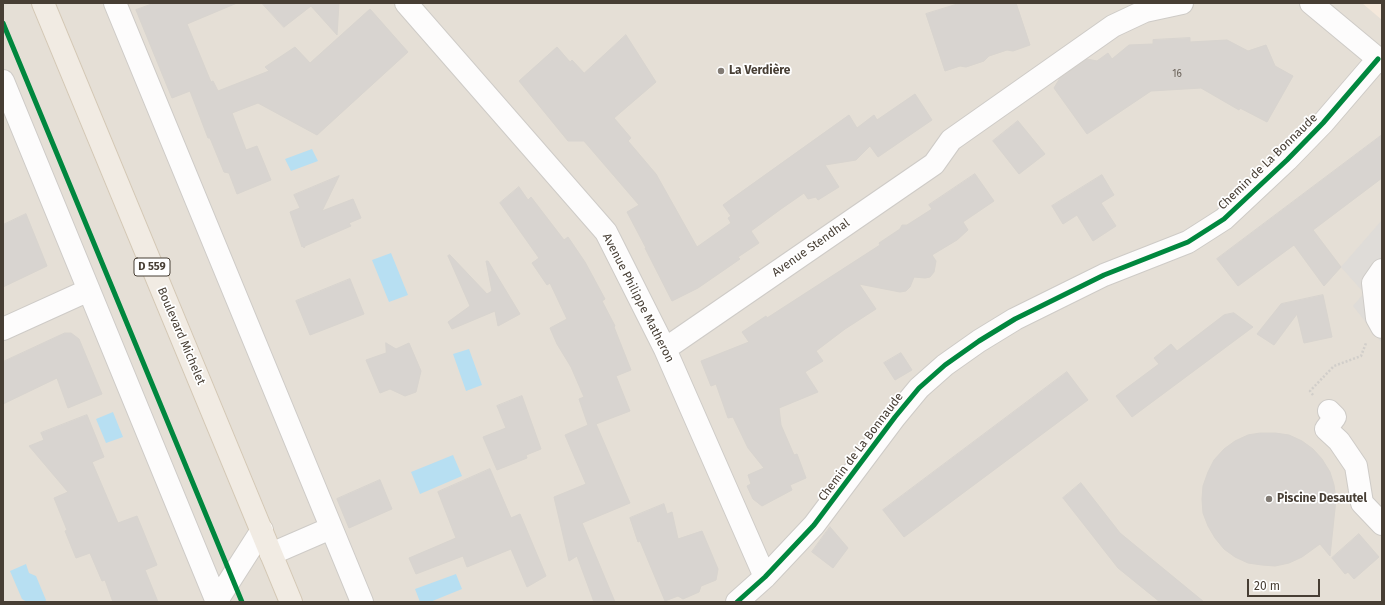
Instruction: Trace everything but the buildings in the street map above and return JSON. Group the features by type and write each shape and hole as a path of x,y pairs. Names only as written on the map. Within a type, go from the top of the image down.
{"main road":[{"name":"Boulevard Michelet","path":"43,3 291,602"}],"street":[{"path":"115,3 362,602"},
{"name":"Avenue Philippe Matheron","path":"406,3 606,232 665,349 764,577"},
{"name":"Avenue Stendhal","path":"665,349 934,164 951,140 1113,26 1145,11 1182,3"},
{"path":"1311,3 1380,60"},
{"name":"Chemin de La Bonnaude","path":"737,602 764,577 814,525 895,417 919,388 945,365 1015,318 1104,274 1188,242 1224,219 1287,160 1380,60"},
{"path":"3,81 216,602"},
{"path":"1379,323 1373,283 1382,270"},
{"path":"3,329 89,290"},
{"path":"1329,411 1335,417 1326,428 1339,441 1356,466 1362,504 1382,524"},
{"path":"271,554 331,528"},
{"path":"216,602 262,530"}],"path":[{"path":"1329,411 1310,391 1334,366 1361,356 1379,323"}],"shaded area":[{"path":"3,3 1382,3 1382,602 3,602"},
{"path":"1362,3 1382,3 1382,20"},
{"path":"1382,220 1382,343 1353,306 1364,293 1341,267"}],"water":[{"path":"312,149 318,161 291,171 285,159"},
{"path":"391,253 408,295 389,302 372,260"},
{"path":"469,349 482,385 466,391 453,354"},
{"path":"113,412 123,437 106,443 96,419"},
{"path":"453,455 462,476 420,494 411,472"},
{"path":"26,564 29,573 36,576 46,600 45,602 27,602 22,599 10,571"},
{"path":"456,574 462,589 430,602 420,602 415,589"}],"cycle path":[{"path":"3,23 242,602"},
{"path":"737,602 765,577 814,525 895,417 919,388 945,365 979,341 1015,319 1104,275 1188,242 1224,219 1287,160 1323,123 1378,59"}],"place":[{"name":"La Verdière","path":"721,71"},
{"name":"Piscine Desautel","path":"1269,499"}]}
